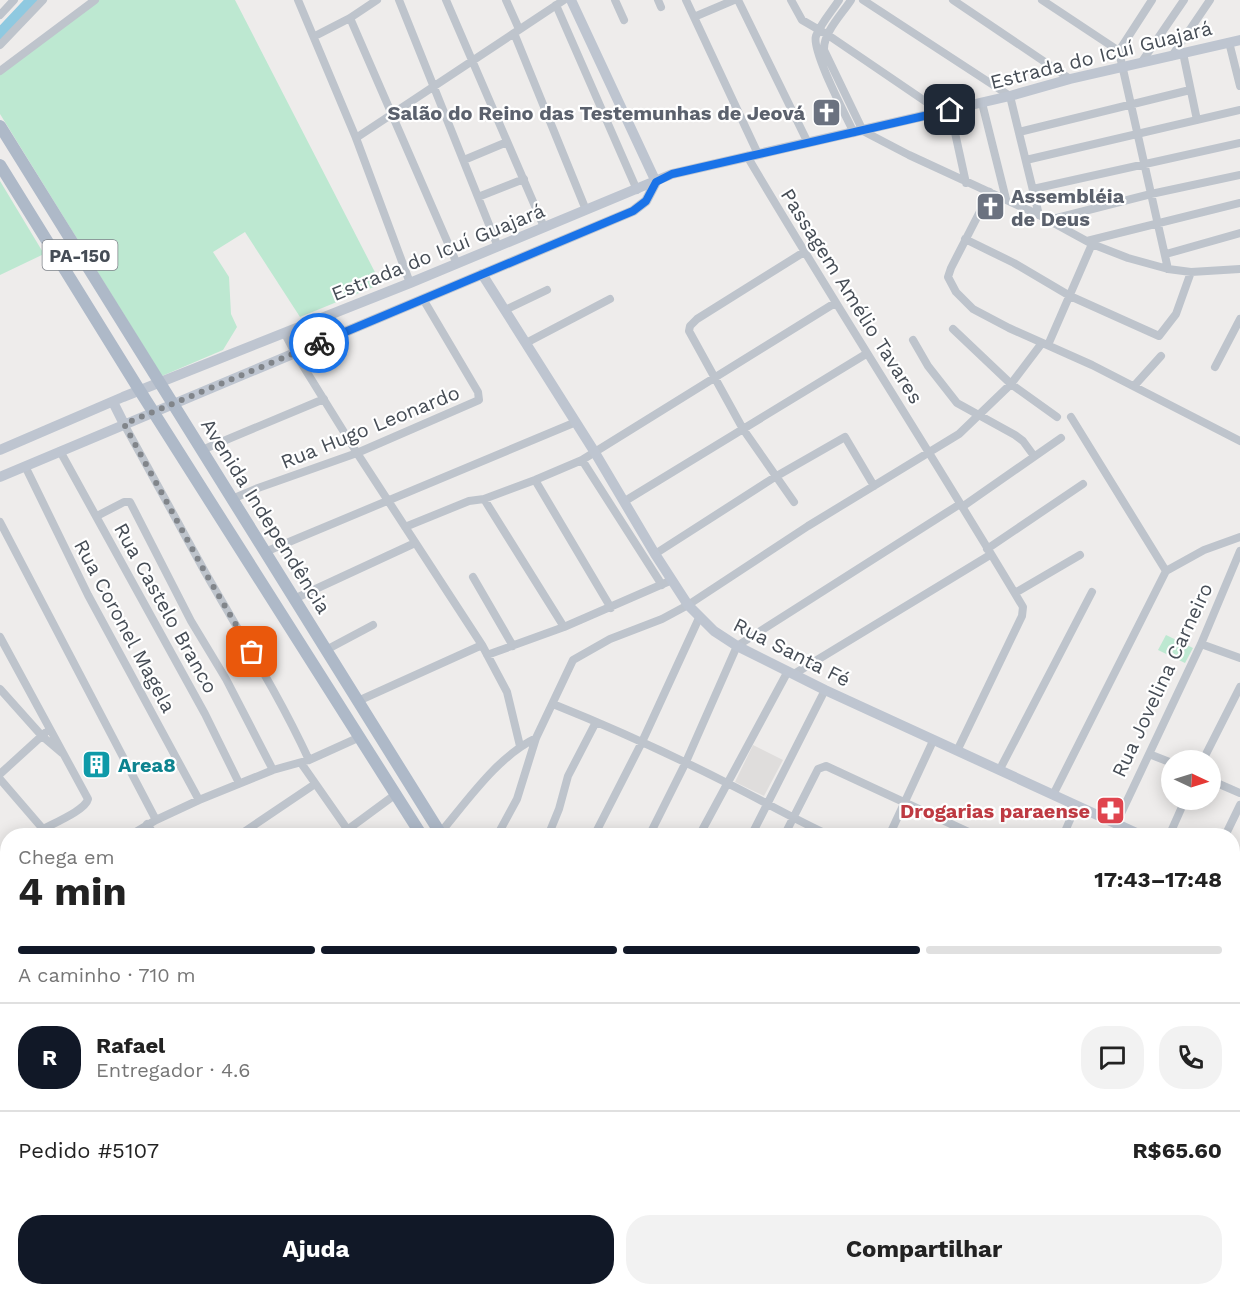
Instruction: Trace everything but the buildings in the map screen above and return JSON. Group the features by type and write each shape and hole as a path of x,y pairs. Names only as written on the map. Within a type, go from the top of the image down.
{"main road":[{"path":"571,0 656,182"},
{"name":"Estrada do Icuí Guajará","path":"0,450 159,383 285,334 688,169 982,103 1235,41"},
{"name":"Avenida Independência","path":"0,126 437,828"},
{"name":"Avenida Independência","path":"0,165 140,391 417,828"},
{"name":"Estrada do Icuí Guajará","path":"0,477 633,211 646,201 656,182"},
{"path":"637,190 640,195 640,206"},
{"path":"67,271 80,265 89,269"},
{"name":"Rua Santa Fé","path":"482,274 625,501 655,554 699,618 724,639 737,646 933,741 1076,806 1117,828"},
{"path":"113,402 124,424"},
{"path":"228,527 244,519"}],"street":[{"path":"0,15 14,0"},
{"path":"0,45 43,0"},
{"path":"0,71 95,0"},
{"path":"298,0 356,138 410,283"},
{"path":"315,36 350,18 377,0"},
{"path":"399,0 498,246"},
{"path":"446,0 544,227"},
{"path":"506,0 586,210"},
{"path":"356,138 564,0"},
{"path":"615,0 624,20"},
{"name":"Passagem Amélio Tavares","path":"686,0 753,155 804,252 1023,607 1022,616 957,751"},
{"path":"694,17 736,0 808,143"},
{"path":"791,0 802,20 945,111 966,183"},
{"path":"839,0 819,30 815,41 816,49 858,132 966,183 1006,199 1090,242 1128,258 1191,272 1240,270"},
{"path":"851,0 824,45 858,132"},
{"path":"863,0 1010,96 1039,215"},
{"path":"953,0 1070,80"},
{"path":"1042,0 1119,51"},
{"path":"1152,0 1119,51 1168,268"},
{"path":"1141,63 1184,0"},
{"path":"1197,120 1178,55 1209,0"},
{"path":"556,5 637,190"},
{"path":"350,18 457,264"},
{"path":"1235,41 1240,86"},
{"path":"1019,132 1190,90"},
{"path":"982,103 1006,199"},
{"path":"1026,160 1240,110"},
{"path":"464,159 507,142"},
{"path":"1033,189 1240,143"},
{"path":"1049,220 1151,194 1240,175"},
{"path":"478,197 524,179"},
{"path":"990,192 948,277 956,292 974,309 1134,386 1240,441"},
{"path":"1090,242 1240,203"},
{"path":"1166,254 1240,233"},
{"path":"965,239 1014,263 1070,296 1159,336 1176,315 1191,272"},
{"path":"501,828 516,799 536,738 573,660 610,639 662,619 688,605 808,526 959,434 1011,384 1045,344 1070,296 1090,242"},
{"path":"794,502 743,429 689,331 690,326 697,319 804,252"},
{"path":"505,310 547,290"},
{"name":"Rua Hugo Leonardo","path":"232,499 357,453 479,400 478,392 423,299"},
{"path":"526,343 610,299"},
{"path":"405,527 469,501 484,499 535,480 582,460 834,303"},
{"path":"1215,367 1240,319"},
{"path":"953,329 1011,384 1057,417"},
{"path":"285,334 357,453 389,499 488,655 507,692 520,746"},
{"path":"913,340 928,366 957,403 1015,435 1023,441 1034,456"},
{"path":"625,501 867,354"},
{"path":"1134,386 1161,356"},
{"path":"202,450 324,399"},
{"path":"1071,417 1166,571"},
{"path":"265,552 576,422"},
{"path":"124,424 206,574 293,725 315,784 347,828"},
{"path":"655,554 775,477 845,436 874,486"},
{"path":"653,828 685,764 737,646 961,506 1061,438"},
{"name":"Rua Castelo Branco","path":"60,451 219,740 239,783"},
{"path":"582,460 662,585"},
{"name":"Rua Coronel Magela","path":"25,466 88,595 199,800"},
{"path":"535,480 611,608"},
{"path":"703,828 791,672 989,552 1083,484"},
{"path":"484,499 564,627"},
{"path":"97,516 124,502 130,502 191,621 226,679 273,770"},
{"path":"0,522 156,820"},
{"path":"1053,795 1166,571 1204,550 1240,537"},
{"path":"294,599 415,543"},
{"name":"Rua Jovelina Carneiro","path":"1117,828 1201,644 1240,551"},
{"path":"1015,593 1080,555"},
{"path":"473,577 513,646"},
{"path":"488,655 611,608 672,580"},
{"path":"1000,770 1092,592"},
{"path":"598,828 642,742 699,618"},
{"path":"326,650 373,625"},
{"path":"1,642 87,795 88,802 42,827 1,783"},
{"path":"1201,644 1240,658"},
{"path":"358,701 482,645"},
{"path":"1208,750 1240,687"},
{"path":"0,689 42,736 65,756"},
{"path":"755,828 825,690"},
{"path":"553,704 642,742 814,828"},
{"path":"552,828 560,809 568,776 596,722"},
{"path":"0,774 50,729"},
{"path":"141,828 239,783 305,761 360,737"},
{"path":"446,828 499,766 520,746 536,738"},
{"path":"893,828 933,741"},
{"path":"1149,754 1161,759"},
{"path":"788,828 818,769 826,766 959,828"},
{"path":"250,828 315,784"},
{"path":"1221,785 1240,793"},
{"path":"355,828 396,794"},
{"path":"1229,828 1240,805"},
{"path":"1066,828 1076,806"},
{"path":"1172,828 1180,810"},
{"path":"147,824 150,828"}],"shaded area":[{"path":"753,745 783,760 764,796 735,782"}],"green space":[{"path":"96,0 235,0 381,284 300,317 245,232 213,252 229,277 231,314 237,327 223,350 162,376 0,114 0,74"},
{"path":"0,181 44,254 0,275"},
{"path":"1166,635 1193,648 1185,663 1158,650"}],"waterway":[{"path":"0,34 32,0"}],"way so far":[{"path":"252,652 206,574 124,424 319,343"}],"place":[{"name":"Salão do Reino das Testemunhas de Jeová","path":"826,113"},
{"name":"Assembléia de Deus","path":"990,207"},
{"name":"Area8","path":"97,765"},
{"name":"Drogarias paraense","path":"1111,811"}],"route":[{"path":"319,343 633,211 646,201 656,182 672,174 950,110"}]}
